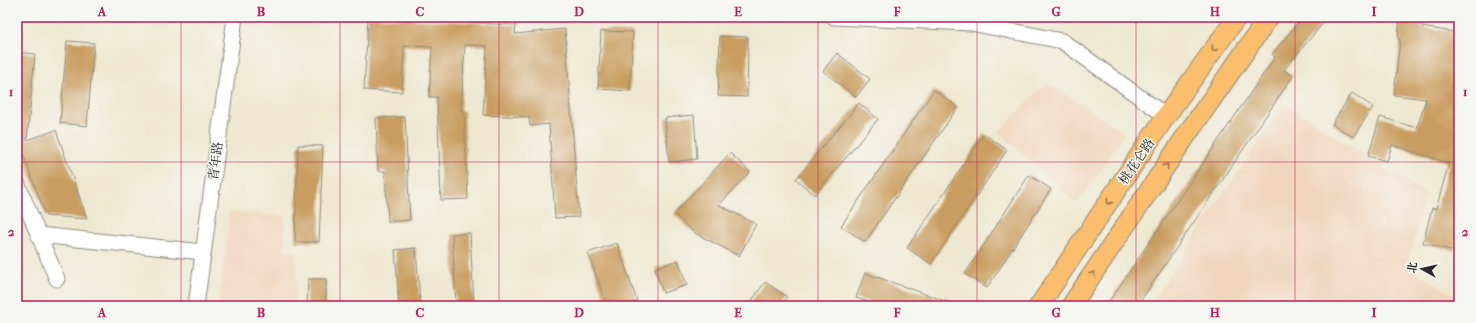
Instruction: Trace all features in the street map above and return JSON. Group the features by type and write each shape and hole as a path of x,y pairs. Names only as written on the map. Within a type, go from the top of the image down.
{"main road":[{"name":"桃花仑路","path":"1039,306 1166,116 1237,17"},
{"path":"1071,306 1188,133 1269,17"}],"street":[{"name":"青年路","path":"196,306 235,17"},
{"path":"834,17 971,23 1062,41 1166,116"},
{"path":"17,183 57,279"},
{"path":"39,236 203,252"}],"shaded area":[{"path":"1047,82 1125,133 1077,204 999,132"},
{"path":"1284,103 1426,194 1407,266 1457,297 1459,299 1459,306 1149,306"},
{"path":"230,212 285,216 285,251 297,252 295,306 218,306"}],"building":[{"path":"368,17 516,25 515,34 565,29 579,217 555,218 549,124 530,126 529,117 483,115 487,46 465,45 461,111 464,111 468,199 441,200 437,97 429,97 432,47 404,46 402,92 364,90"},
{"path":"1303,17 1328,17 1284,70 1293,76 1137,306 1106,306 1275,57 1272,54"},
{"path":"1400,17 1423,17 1422,27 1459,33 1459,54 1454,85 1459,86 1459,231 1454,251 1423,243 1432,208 1436,209 1449,163 1392,145 1387,161 1368,156 1380,117 1417,128 1426,99 1394,95 1400,39 1398,39"},
{"path":"601,31 633,32 630,91 598,89"},
{"path":"720,36 748,37 747,97 718,96"},
{"path":"67,41 94,43 87,126 60,123"},
{"path":"17,52 35,54 27,140 56,130 87,219 46,216 23,154 17,153"},
{"path":"837,53 870,79 856,97 823,71"},
{"path":"934,90 958,107 865,242 841,226"},
{"path":"1352,93 1373,107 1353,137 1332,124"},
{"path":"859,103 878,119 815,195 796,179"},
{"path":"694,115 697,159 669,162 665,118"},
{"path":"405,117 410,220 388,222 385,171 378,171 376,118"},
{"path":"984,134 1007,150 931,264 907,248"},
{"path":"298,145 323,146 319,242 295,242"},
{"path":"730,153 750,172 719,205 756,224 739,256 693,232 674,214"},
{"path":"1029,175 1051,189 987,288 965,274"},
{"path":"470,233 474,306 456,306 452,234"},
{"path":"617,243 637,301 624,306 607,306 588,253"},
{"path":"416,248 420,302 399,303 395,250"},
{"path":"678,260 687,285 663,293 655,268"},
{"path":"865,273 954,304 953,306 881,306 856,298"},
{"path":"308,279 326,279 326,306 307,306"},
{"path":"765,282 787,297 781,306 748,306"}]}
